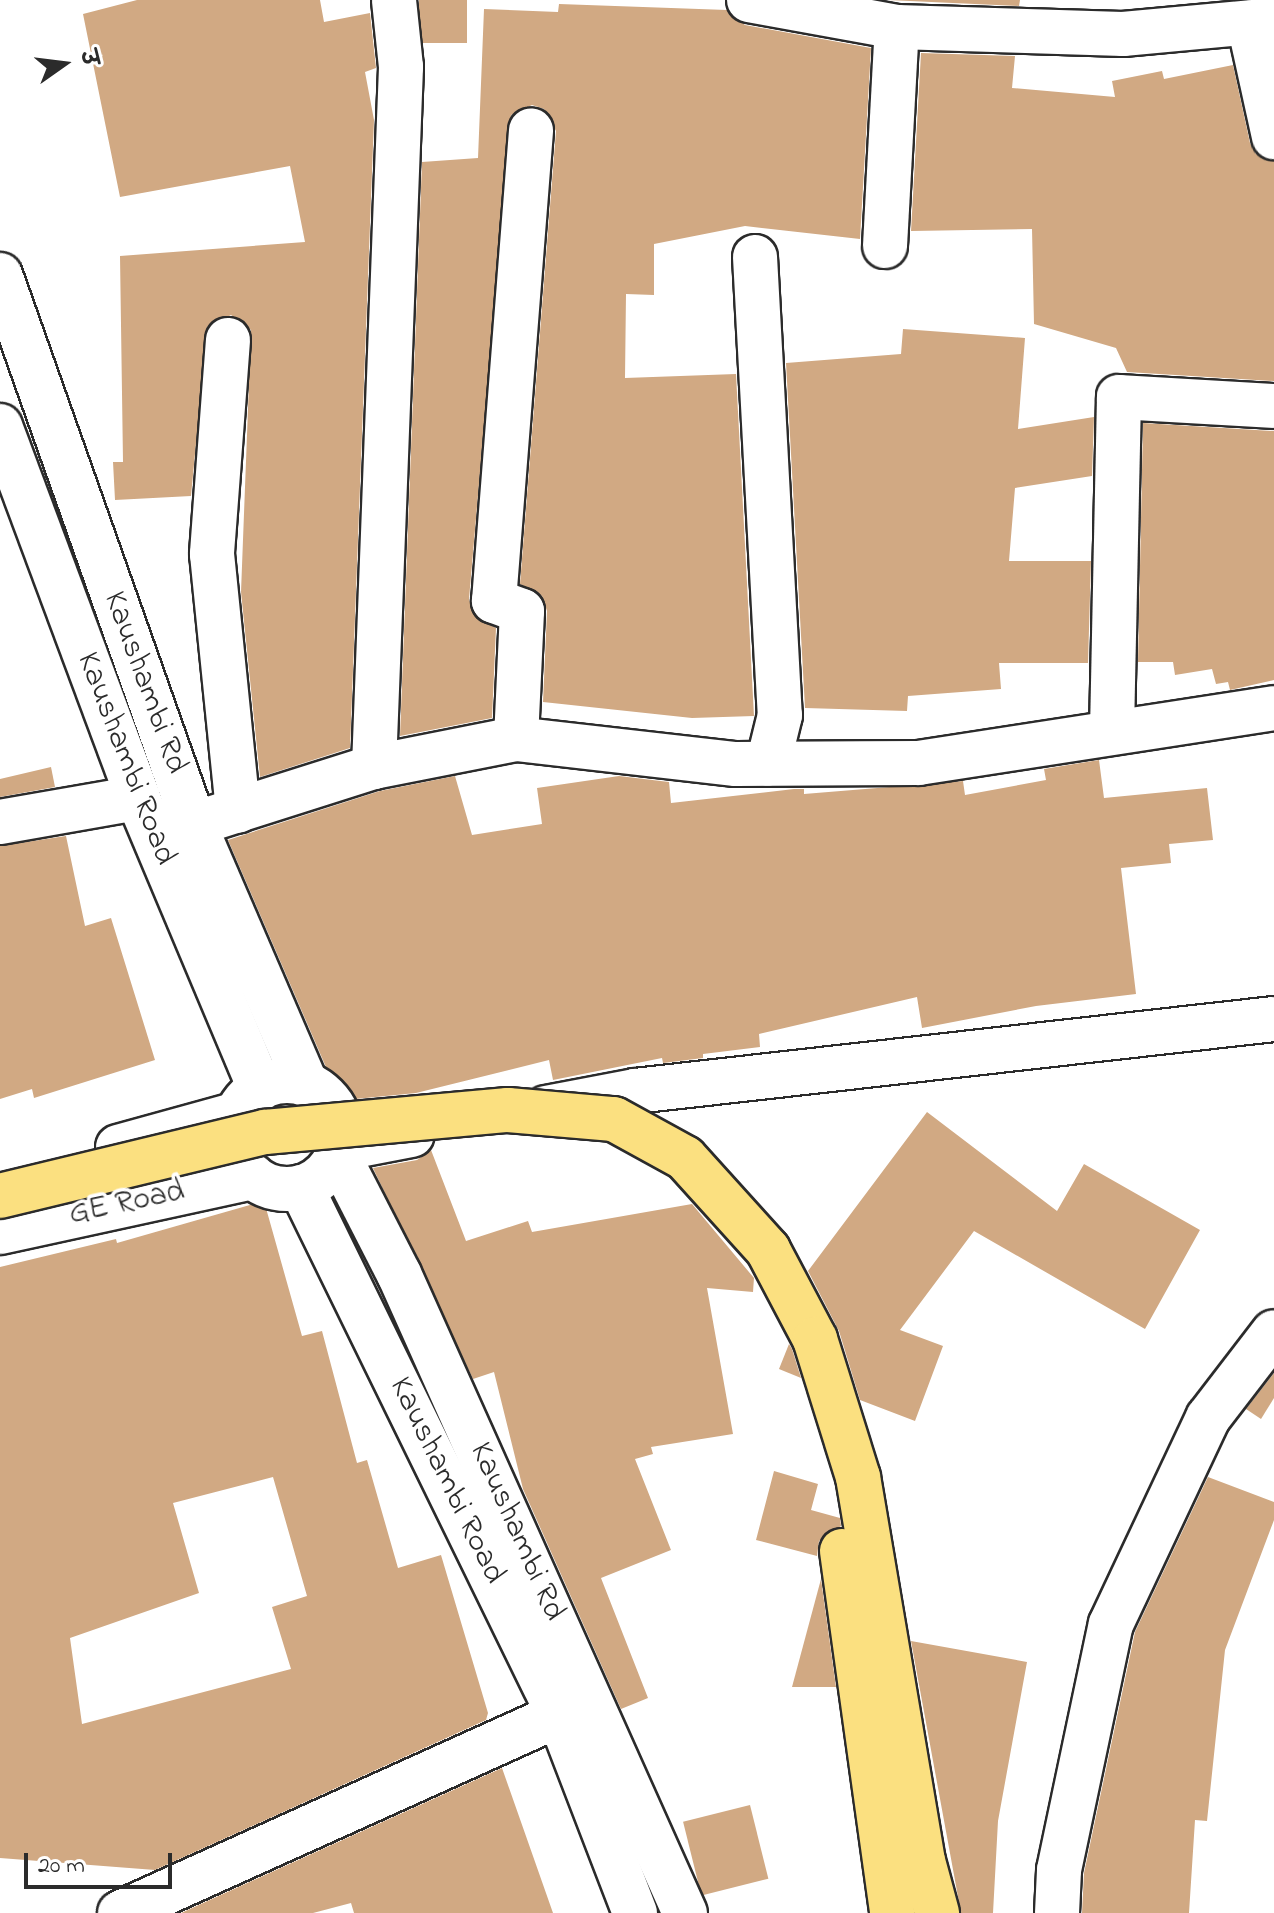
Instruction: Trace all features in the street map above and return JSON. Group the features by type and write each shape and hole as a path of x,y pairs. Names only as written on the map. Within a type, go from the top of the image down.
{"main road":[{"path":"0,1196 265,1132 508,1110 614,1119 685,1158 768,1250 815,1339 858,1477 923,1861 937,1913"},
{"path":"0,1211 137,1173 276,1143 439,1126 574,1129 671,1165 774,1310 832,1483 892,1913"}],"street":[{"path":"374,767 401,67 394,0"},
{"path":"749,0 897,27 1123,34 1262,21 1274,137"},
{"path":"885,246 897,27"},
{"path":"516,739 522,611 494,601 531,130"},
{"path":"755,257 780,715 768,764"},
{"name":"Kaushambi Rd","path":"0,275 194,824 306,1084"},
{"path":"228,340 212,554 238,811"},
{"path":"1112,731 1119,397 1274,406"},
{"name":"Kaushambi Road","path":"0,426 249,1101"},
{"path":"194,824 374,767 516,739 768,764 919,763 1274,708"},
{"path":"0,822 138,798"},
{"path":"338,1152 635,1091 1274,1019"},
{"path":"291,1081 306,1084 333,1106 340,1122 338,1152 329,1169 301,1187 284,1189 253,1177 235,1148 249,1101 291,1081"},
{"name":"GE Road","path":"0,1179 249,1101"},
{"name":"Kaushambi Rd","path":"338,1152 399,1274 685,1913"},
{"name":"GE Road","path":"0,1232 253,1177"},
{"name":"Kaushambi Road","path":"301,1187 559,1715 635,1913"},
{"path":"1057,1913 1059,1870 1111,1624 1208,1418 1274,1332"},
{"path":"120,1913 559,1715"}],"building":[{"path":"137,0 320,0 324,22 370,13 376,68 365,72 374,120 350,748 260,777 241,592 251,330 231,315 207,327 191,496 115,500 113,462 123,462 120,256 305,242 290,166 120,197 83,14"},
{"path":"419,0 467,0 467,43 419,43"},
{"path":"888,0 1020,0 1019,6"},
{"path":"559,4 727,10 745,25 871,48 860,239 745,226 654,244 654,295 626,294 625,378 736,374 754,716 692,718 543,702 547,611 542,596 520,584 556,131 544,109 532,105 511,115 469,599 474,615 496,628 492,718 400,736 422,162 478,158 484,9 558,12"},
{"path":"921,53 1015,56 1012,88 1115,97 1112,81 1162,71 1164,79 1233,65 1250,143 1256,154 1274,161 1274,381 1127,372 1116,348 1034,324 1032,229 911,231"},
{"path":"903,329 1025,338 1018,429 1094,417 1092,476 1015,488 1009,561 1091,561 1088,663 999,663 1001,689 908,696 907,711 805,708 786,363 901,354"},
{"path":"1143,423 1274,431 1274,680 1230,690 1228,682 1216,684 1212,669 1175,675 1173,662 1138,662"},
{"path":"1099,760 1104,798 1207,788 1213,840 1169,844 1171,863 1121,868 1136,994 1036,1006 922,1028 917,997 759,1034 760,1047 703,1054 703,1058 663,1063 662,1058 553,1080 549,1060 416,1093 335,1101 329,1074 228,840 380,791 455,776 472,835 542,824 537,788 619,776 669,782 671,803 794,789 804,789 804,794 963,781 965,795 1046,780 1044,769"},
{"path":"51,767 55,787 0,797 0,779"},
{"path":"66,836 85,926 111,918 155,1060 34,1098 32,1089 0,1099 0,846"},
{"path":"927,1112 1057,1211 1084,1164 1200,1230 1145,1329 974,1231 900,1330 943,1346 915,1421 860,1400 839,1331 808,1271"},
{"path":"431,1150 466,1241 528,1221 532,1232 692,1204 754,1278 753,1292 707,1288 733,1434 651,1447 653,1454 635,1459 671,1550 601,1578 648,1698 621,1709 523,1489 494,1372 473,1379 373,1168 417,1160"},
{"path":"264,1201 302,1336 322,1331 357,1463 367,1460 398,1568 441,1555 488,1713 486,1720 155,1870 0,1858 0,1267 116,1239 117,1243","holes":["273,1477 307,1596 272,1607 291,1669 82,1724 70,1638 199,1593 173,1503"]},
{"path":"789,1344 792,1349 801,1378 779,1369"},
{"path":"1274,1373 1274,1398 1261,1419 1246,1409"},
{"path":"774,1471 818,1484 811,1510 840,1518 841,1526 819,1541 817,1556 756,1540"},
{"path":"1208,1477 1274,1502 1274,1520 1225,1650 1207,1821 1195,1820 1189,1913 1082,1913 1084,1873 1135,1632"},
{"path":"821,1579 836,1687 792,1687"},
{"path":"911,1641 1027,1662 998,1821 993,1913 961,1913"},
{"path":"502,1768 553,1913 354,1913 351,1903 313,1913 181,1913"},
{"path":"750,1805 768,1879 701,1895 683,1822"}]}
